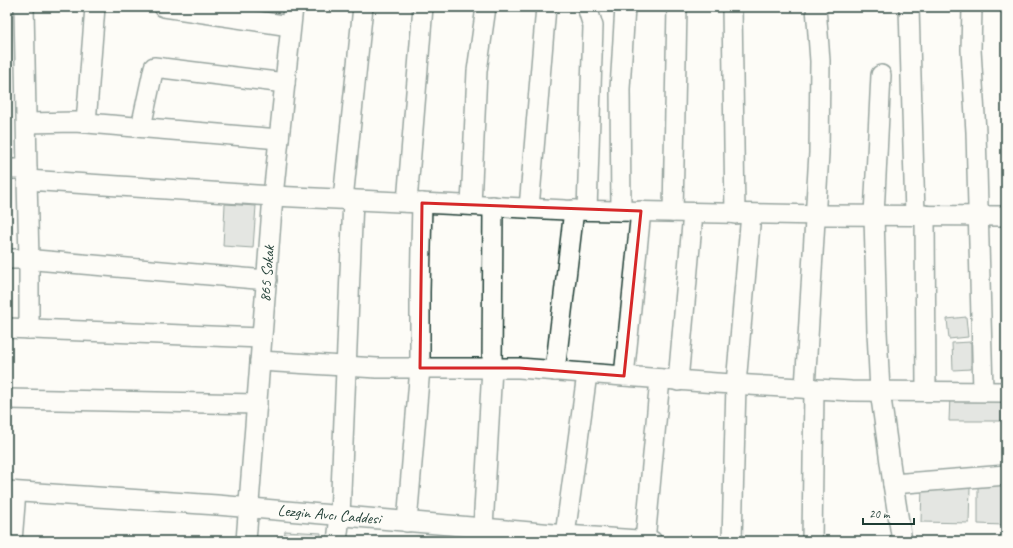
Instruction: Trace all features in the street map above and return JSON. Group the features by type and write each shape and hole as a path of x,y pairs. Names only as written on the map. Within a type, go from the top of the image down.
{"street":[{"path":"24,7 29,259 28,328"},
{"path":"86,123 95,7"},
{"path":"164,7 290,26"},
{"name":"865 Sokak","path":"246,541 273,196 293,7"},
{"path":"337,541 340,516 347,366 348,199 363,7"},
{"path":"407,522 420,368 420,292 414,202 423,7"},
{"path":"471,205 477,71 486,7"},
{"path":"529,208 546,7"},
{"path":"555,371 581,210 593,26 587,7"},
{"path":"621,211 620,89 625,7"},
{"path":"673,212 677,7"},
{"path":"732,7 743,214 736,384 732,541"},
{"path":"812,541 810,389 819,153 820,61 816,7"},
{"path":"909,7 920,215 926,391"},
{"path":"972,7 971,50 976,132 983,391"},
{"path":"141,127 154,67 285,83"},
{"path":"881,75 874,215 877,332 880,391 902,541"},
{"path":"27,123 75,122 279,139"},
{"path":"7,169 27,174 273,196 581,210 743,214 1006,216"},
{"path":"483,528 492,368 493,206"},
{"path":"624,376 641,211"},
{"path":"645,541 693,213"},
{"path":"7,259 29,259 267,280"},
{"path":"7,328 262,338"},
{"path":"260,361 377,368 519,368 810,389 1006,392"},
{"path":"565,535 587,374"},
{"path":"7,400 257,404"},
{"path":"893,484 1006,475"},
{"path":"10,487 12,541"},
{"name":"Lezgin Avcı Caddesi","path":"10,487 608,540 652,541"}],"highlighted area":[{"path":"422,203 641,211 624,376 519,368 420,368"}],"building":[{"path":"225,204 256,206 253,248 223,246"},
{"path":"966,317 968,337 949,339 947,319"},
{"path":"971,342 971,369 953,370 952,343"},
{"path":"950,395 1003,396 1003,421 949,421"},
{"path":"978,485 1004,485 1003,525 978,524"},
{"path":"922,487 970,488 969,523 921,522"},
{"path":"285,531 321,533 321,541 284,541"}]}
